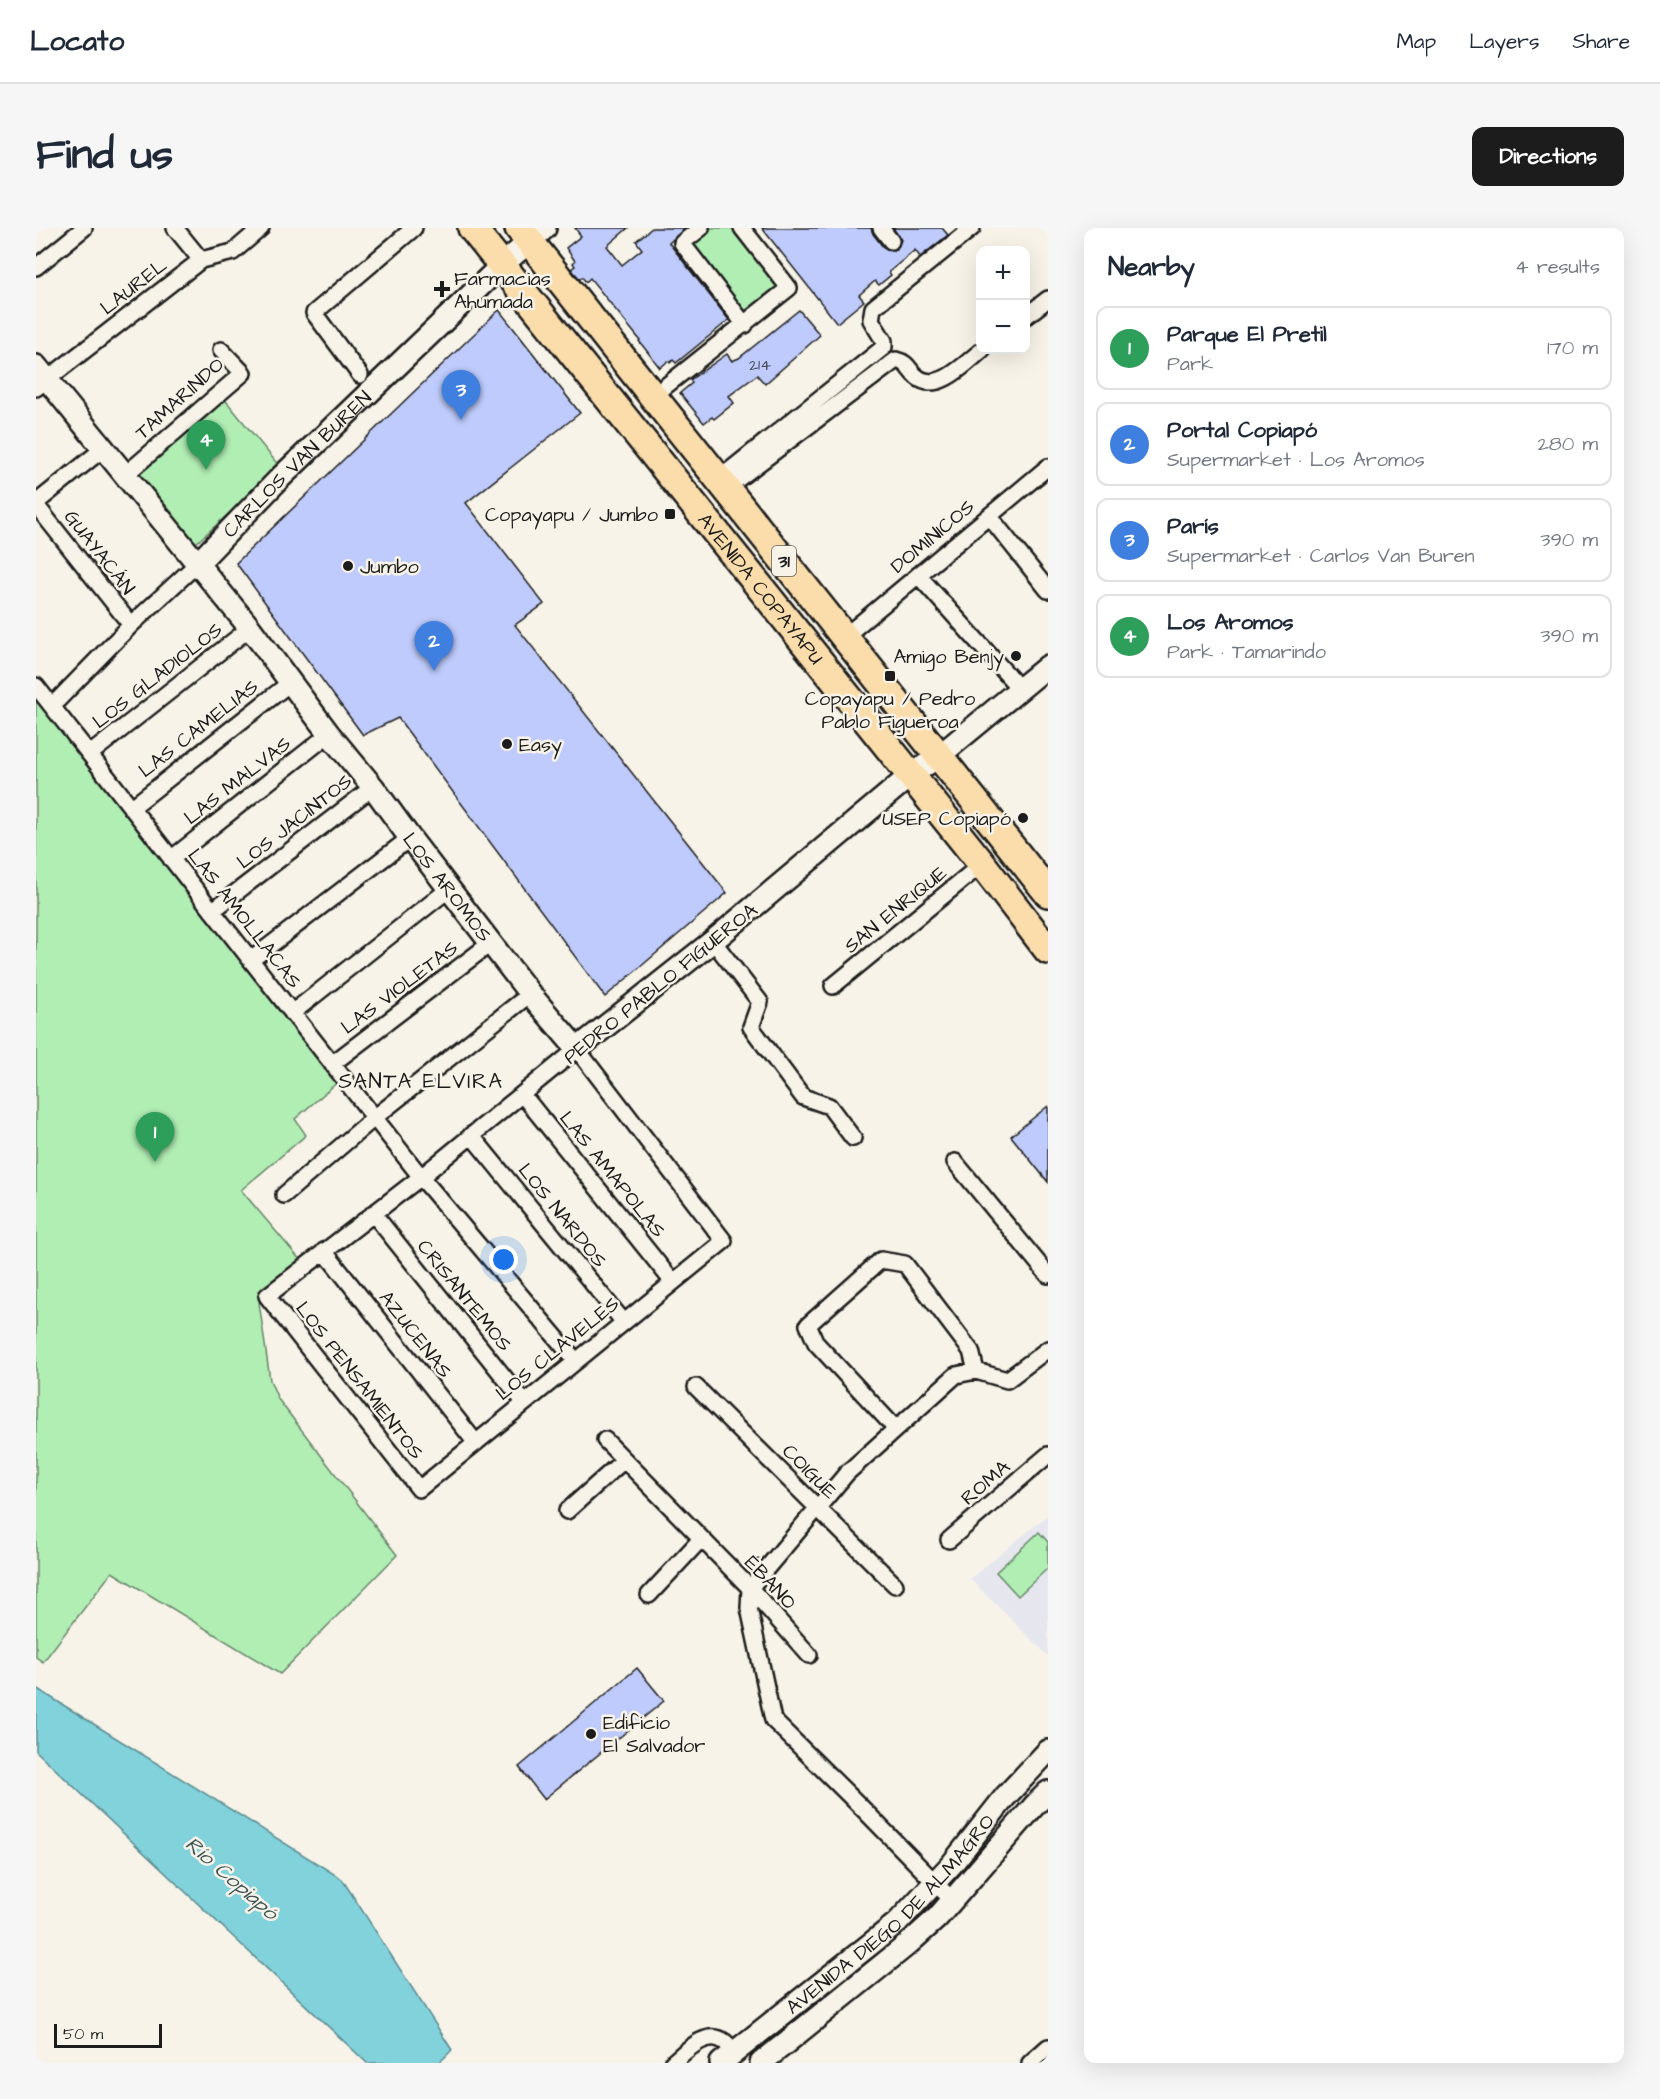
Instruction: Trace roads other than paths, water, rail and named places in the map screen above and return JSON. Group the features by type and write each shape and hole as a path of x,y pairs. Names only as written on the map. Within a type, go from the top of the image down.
{"highway":[{"name":"AVENIDA COPAYAPU","path":"472,228 911,775 1048,950"},
{"name":"AVENIDA COPAYAPU","path":"532,233 652,397 1048,894"},
{"path":"788,622 816,601"}],"street":[{"path":"36,267 84,228"},
{"path":"175,228 201,260"},
{"name":"LAUREL","path":"40,378 201,260 233,252 261,228"},
{"path":"360,375 314,313 414,228"},
{"path":"701,228 682,243 745,325"},
{"path":"881,228 891,241"},
{"path":"722,484 884,347 884,341 871,320 873,308 972,228"},
{"path":"652,397 789,288 746,230"},
{"name":"CARLOS VAN BUREN","path":"52,706 131,625 198,563 289,470 502,265 532,233"},
{"path":"1030,313 1048,299"},
{"name":"TAMARINDO","path":"125,475 243,373 222,350"},
{"path":"722,484 896,360 904,362 918,378 931,383 944,379 977,354"},
{"name":"LOS AROMOS","path":"40,378 104,448 250,628 491,944 577,1049 724,1240"},
{"path":"36,504 104,448"},
{"name":"DOMINICOS","path":"844,637 1048,467"},
{"name":"GUAYACÁN","path":"36,504 131,625"},
{"path":"989,516 1048,590"},
{"path":"918,575 1020,689"},
{"name":"LOS GLADIOLOS","path":"90,754 250,628"},
{"name":"PEDRO PABLO FIGUEROA","path":"267,1296 421,1177 713,941 911,775 939,756 1048,666"},
{"name":"LAS CAMELIAS","path":"131,808 291,682"},
{"name":"LAS AMOLLACAS","path":"36,686 421,1177 575,1360"},
{"name":"LAS MALVAS","path":"171,859 329,734"},
{"name":"LOS JACINTOS","path":"212,911 373,787"},
{"path":"251,960 410,838"},
{"name":"SAN ENRIQUE","path":"833,986 982,864"},
{"path":"292,1013 449,889"},
{"path":"713,941 760,1002 751,1027 802,1097 829,1106 853,1138"},
{"name":"LAS VIOLETAS","path":"332,1064 491,944"},
{"path":"284,1195 374,1118 530,994"},
{"name":"LAS AMAPOLAS","path":"522,1094 672,1281"},
{"name":"LOS NARDOS","path":"471,1135 623,1321"},
{"path":"955,1162 1048,1275"},
{"name":"CRISANTEMOS","path":"373,1213 524,1402"},
{"name":"LOS CLAVELES","path":"419,1489 724,1240"},
{"name":"AZUCENAS","path":"324,1251 476,1443"},
{"path":"896,1429 816,1343 808,1324 881,1260 905,1264 970,1351 976,1371"},
{"name":"LOS PENSAMIENTOS","path":"267,1296 419,1489"},
{"path":"952,1900 773,1720 749,1608 750,1588 819,1509 847,1473 956,1375 976,1371 1007,1380 1048,1349"},
{"name":"COIGUE","path":"696,1387 895,1585"},
{"name":"ÉBANO","path":"605,1440 750,1588 809,1655"},
{"name":"ROMA","path":"949,1540 1048,1455"},
{"path":"567,1511 624,1460"},
{"path":"649,1595 701,1539"},
{"name":"AVENIDA DIEGO DE ALMAGRO","path":"733,2059 914,1907 1005,1797 1048,1751"},
{"name":"AVENIDA DIEGO DE ALMAGRO","path":"761,2063 907,1945 952,1900 1048,1792"},
{"path":"672,2063 695,2044 710,2037 723,2040 733,2059"},
{"path":"1037,2062 1048,2047"}],"water":[{"name":"Río Copiapó","path":"36,1688 342,1879 452,2050 439,2063 367,2063 36,1751"}],"place":[{"name":"Farmacias Ahumada","path":"442,289"},
{"name":"París","path":"461,420"},
{"name":"Los Aromos","path":"206,470"},
{"name":"Copayapu / Jumbo","path":"670,514"},
{"name":"Jumbo","path":"348,566"},
{"name":"Amigo Benjy","path":"1016,656"},
{"name":"Portal Copiapó","path":"434,671"},
{"name":"Copayapu / Pedro Pablo Figueroa","path":"890,676"},
{"name":"Easy","path":"507,744"},
{"name":"USEP Copiapó","path":"1023,818"},
{"name":"Parque El Pretil","path":"155,1162"},
{"name":"Edificio El Salvador","path":"591,1734"}],"district":[{"name":"SANTA ELVIRA","path":"421,1081"}]}
